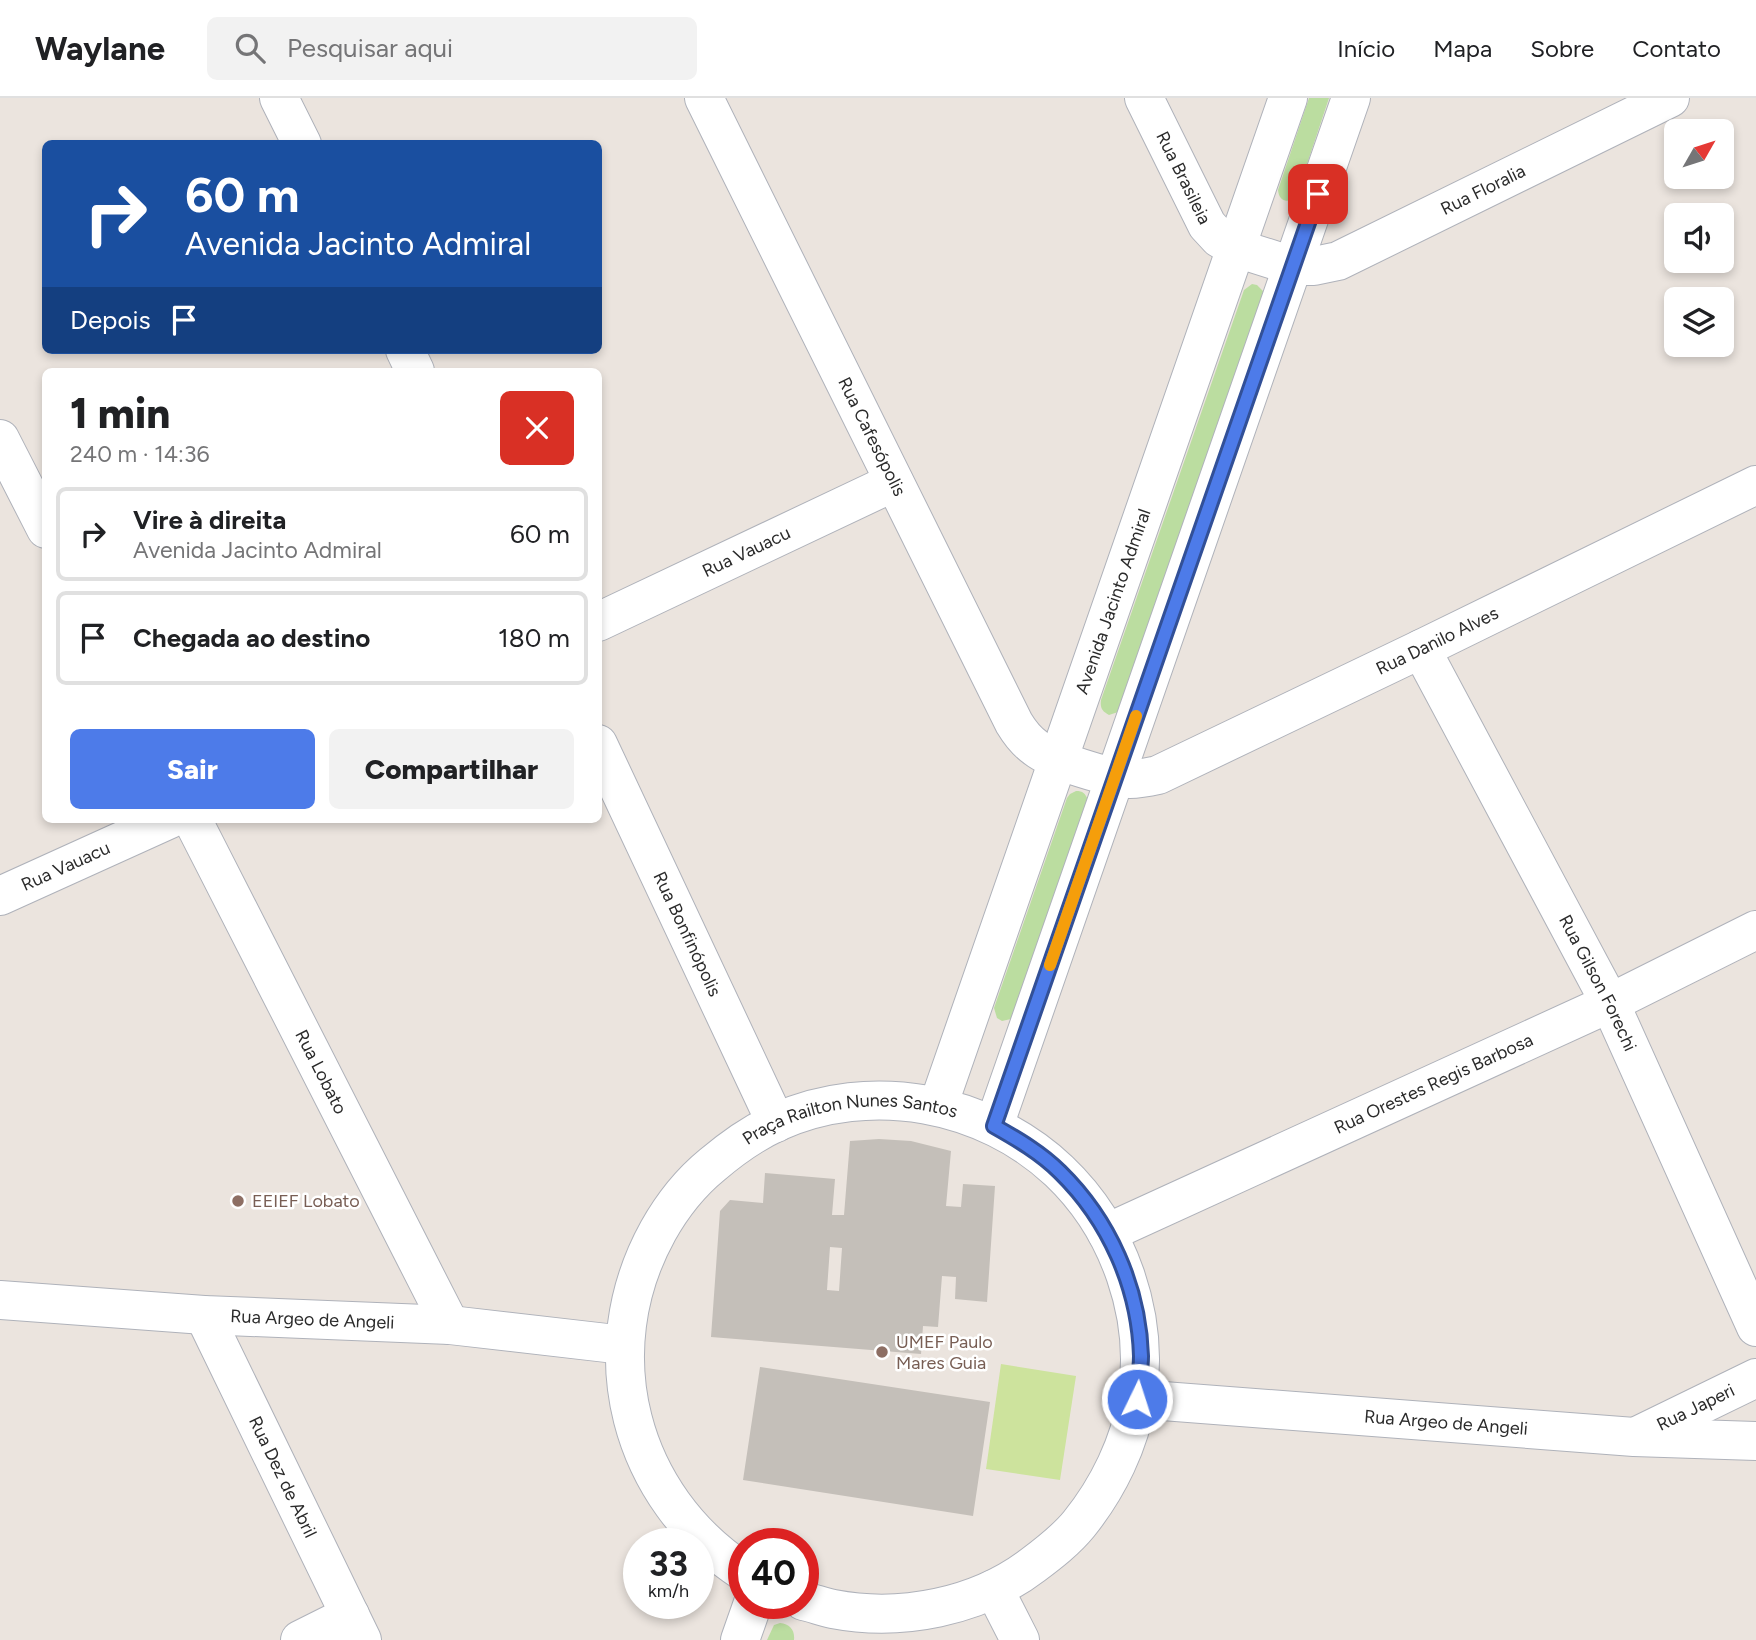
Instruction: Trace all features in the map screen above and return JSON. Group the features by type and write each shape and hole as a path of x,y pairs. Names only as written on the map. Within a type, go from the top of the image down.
{"street":[{"path":"279,98 300,140"},
{"name":"Rua Cafesópolis","path":"704,98 1014,723 1023,737 1035,748 1058,761 1115,777"},
{"name":"Rua Brasileia","path":"1143,98 1207,225 1219,238 1236,248"},
{"name":"Avenida Jacinto Admiral","path":"937,1106 1288,98"},
{"path":"994,1126 1351,98"},
{"name":"Rua Floralia","path":"1293,266 1314,266 1338,261 1670,98"},
{"path":"1236,248 1293,266"},
{"path":"0,439 42,521"},
{"name":"Rua Vauacu","path":"602,620 894,482"},
{"name":"Rua Danilo Alves","path":"1115,777 1142,779 1158,775 1756,485"},
{"name":"Rua Gilson Forechi","path":"1421,649 1610,1003 1756,1327"},
{"name":"Rua Bonfinópolis","path":"602,753 776,1123"},
{"name":"Rua Vauacu","path":"0,896 161,823"},
{"name":"Rua Lobato","path":"194,823 450,1325"},
{"name":"Rua Orestes Regis Barbosa","path":"1107,1233 1610,1003 1756,930"},
{"name":"Praça Railton Nunes Santos","path":"728,1562 694,1532 668,1499 648,1464 634,1426 625,1386 624,1345 631,1298 646,1254 669,1212 699,1176 735,1145 776,1123 815,1109 856,1101 897,1100 937,1106 994,1126 1017,1139 1059,1171 1077,1190 1107,1233 1125,1272 1136,1314 1141,1356 1137,1399 1129,1433 1116,1466 1078,1525 1024,1572 994,1589 955,1604 915,1612 875,1614 834,1625 819,1613"},
{"name":"Rua Argeo de Angeli","path":"0,1300 204,1315 450,1325 624,1345"},
{"name":"Rua Dez de Abril","path":"204,1315 356,1627"},
{"name":"Rua Japeri","path":"1634,1437 1756,1378"},
{"name":"Rua Argeo de Angeli","path":"1137,1399 1634,1437 1756,1441"},
{"path":"994,1589 1020,1640"},
{"path":"740,1640 747,1619"},
{"path":"300,1640 356,1627"}],"green space":[{"path":"1309,98 1329,98 1296,197 1284,200 1278,190"},
{"path":"1252,284 1264,292 1118,712 1109,715 1102,709 1101,700 1244,290"},
{"path":"1076,791 1084,793 1088,800 1011,1019 1002,1021 997,1018 994,1008 1067,798"},
{"path":"1001,1364 1076,1376 1060,1480 986,1469"},
{"path":"780,1623 791,1628 794,1640 767,1640 774,1625"}],"building":[{"path":"850,1141 911,1141 951,1151 946,1206 961,1207 963,1184 995,1186 987,1302 955,1299 956,1277 942,1276 938,1327 923,1326 921,1354 711,1337 720,1211 730,1200 763,1203 765,1173 835,1179 832,1215 844,1215","holes":["830,1247 842,1248 839,1291 827,1290"]},
{"path":"760,1367 990,1402 973,1516 743,1480"}],"slow traffic":[{"path":"1050,965 1136,716"}],"place":[{"name":"EEIEF Lobato","path":"238,1201"},
{"name":"UMEF Paulo Mares Guia","path":"882,1352"}],"route":[{"path":"1137,1399 1141,1356 1136,1314 1125,1272 1107,1233 1077,1190 1059,1171 1017,1139 994,1126 1318,194"}]}
